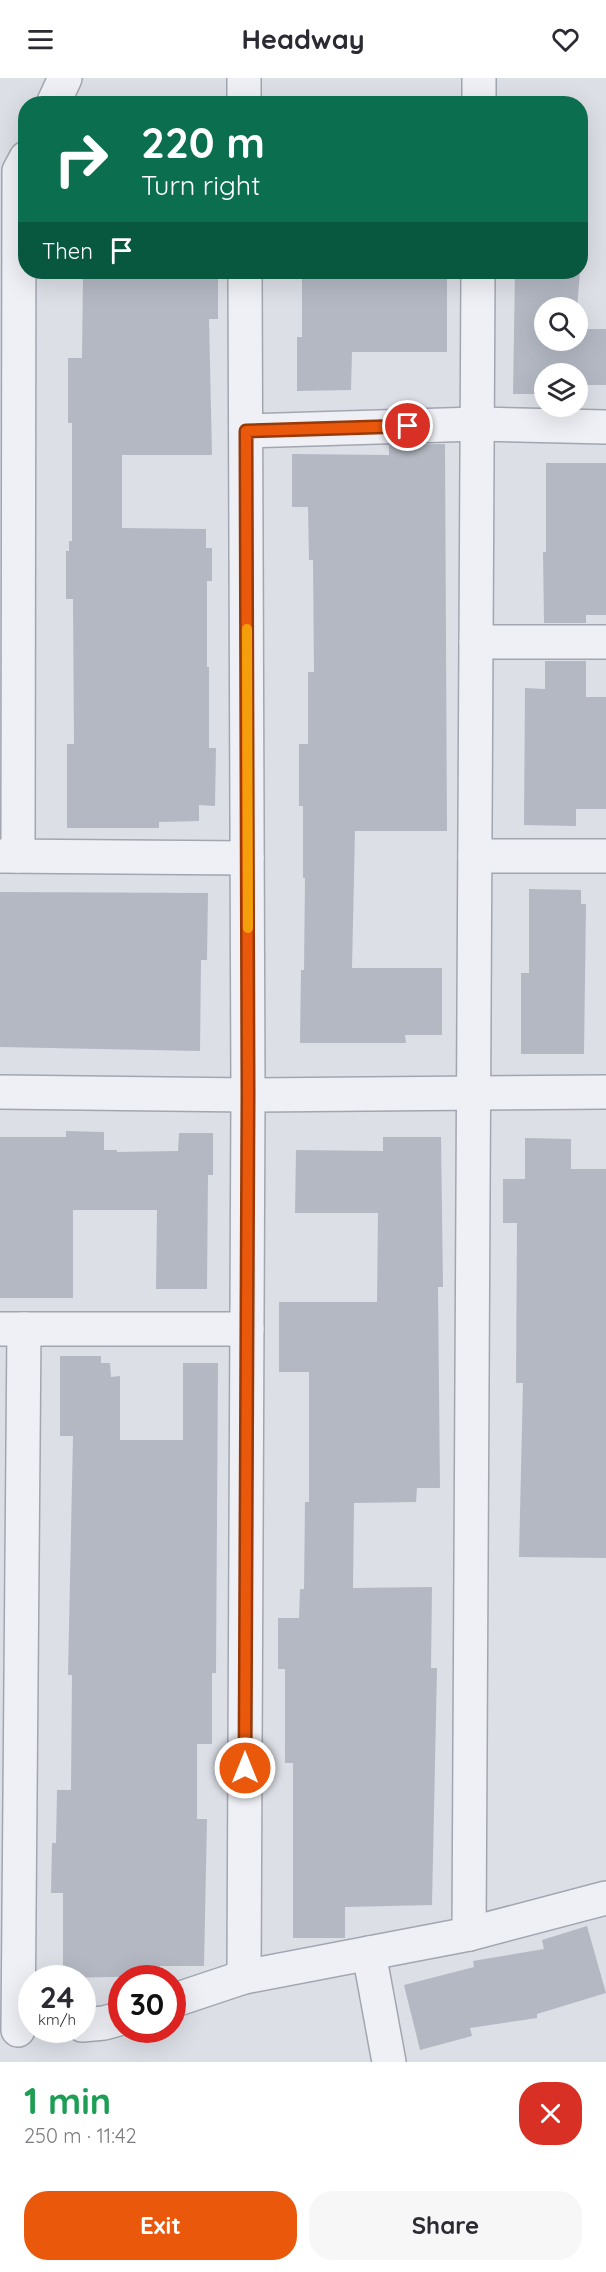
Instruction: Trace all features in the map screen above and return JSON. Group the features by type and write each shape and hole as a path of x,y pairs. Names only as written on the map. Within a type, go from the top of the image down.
{"street":[{"path":"57,96 65,78"},
{"path":"244,78 244,96"},
{"path":"479,78 479,96"},
{"path":"15,164 9,856 247,858"},
{"path":"244,1977 248,1095 245,279"},
{"path":"469,1934 478,279"},
{"path":"246,431 477,424 606,427"},
{"path":"476,642 606,642"},
{"path":"475,855 606,856"},
{"path":"0,1092 248,1095 606,1092"},
{"path":"16,2030 12,1329 247,1329"},
{"path":"186,1996 244,1977 469,1934 606,1898"},
{"path":"369,1953 388,2062"}],"building":[{"path":"83,279 218,279 218,319 209,319 212,455 122,455 122,528 206,529 206,548 212,548 212,581 207,581 207,667 209,667 209,748 216,748 215,806 199,805 199,821 159,822 159,828 67,828 67,744 74,744 73,599 66,599 66,551 69,551 69,541 72,541 72,423 68,423 68,358 82,358"},
{"path":"302,279 447,279 447,352 352,352 351,390 297,391 297,337 302,337"},
{"path":"515,279 579,279 578,297 534,297 534,351 588,351 588,329 606,329 606,385 588,385 588,363 534,363 534,394 513,394"},
{"path":"445,444 447,831 355,831 352,968 442,968 442,1035 405,1035 406,1043 300,1043 305,878 303,878 303,806 299,806 299,744 308,744 308,672 314,672 313,560 309,560 308,507 292,507 292,454 389,455 389,445"},
{"path":"546,463 606,463 606,615 586,615 586,623 544,623 543,552 546,552"},
{"path":"545,661 586,661 586,697 606,697 606,809 576,809 576,826 524,825 525,688 545,689"},
{"path":"529,889 581,890 581,904 586,904 584,1054 521,1054 521,973 529,973"},
{"path":"0,892 208,893 207,960 201,960 200,1051 0,1047"},
{"path":"66,1131 104,1132 104,1150 117,1150 117,1152 178,1151 179,1133 213,1133 213,1175 208,1175 207,1289 156,1289 157,1210 73,1210 73,1298 0,1298 0,1137 66,1137"},
{"path":"383,1137 441,1137 443,1287 438,1287 440,1488 417,1488 416,1502 354,1503 353,1588 432,1587 431,1668 437,1668 432,1905 345,1907 345,1938 293,1938 293,1763 285,1763 285,1669 278,1669 278,1618 299,1618 300,1589 304,1589 305,1502 309,1502 309,1372 279,1372 279,1302 377,1302 378,1213 295,1213 296,1150 383,1151"},
{"path":"525,1138 571,1139 571,1169 606,1169 606,1558 519,1557 523,1383 516,1383 517,1223 503,1223 503,1179 525,1179"},
{"path":"60,1356 101,1356 101,1363 110,1363 111,1377 120,1376 120,1440 183,1440 183,1363 218,1363 216,1673 212,1673 212,1744 197,1744 197,1819 207,1819 204,1966 108,1965 108,1977 96,1977 96,1965 63,1965 63,1893 51,1893 52,1843 56,1843 57,1790 71,1790 72,1675 68,1675 73,1436 60,1436"},
{"path":"587,1926 606,1993 537,2014 537,2018 470,2028 472,2036 420,2050 404,1985 474,1967 473,1961 544,1949 542,1940"}],"slow traffic":[{"path":"247,629 248,928"}],"route":[{"path":"245,1768 248,1095 246,431 408,426"}]}
